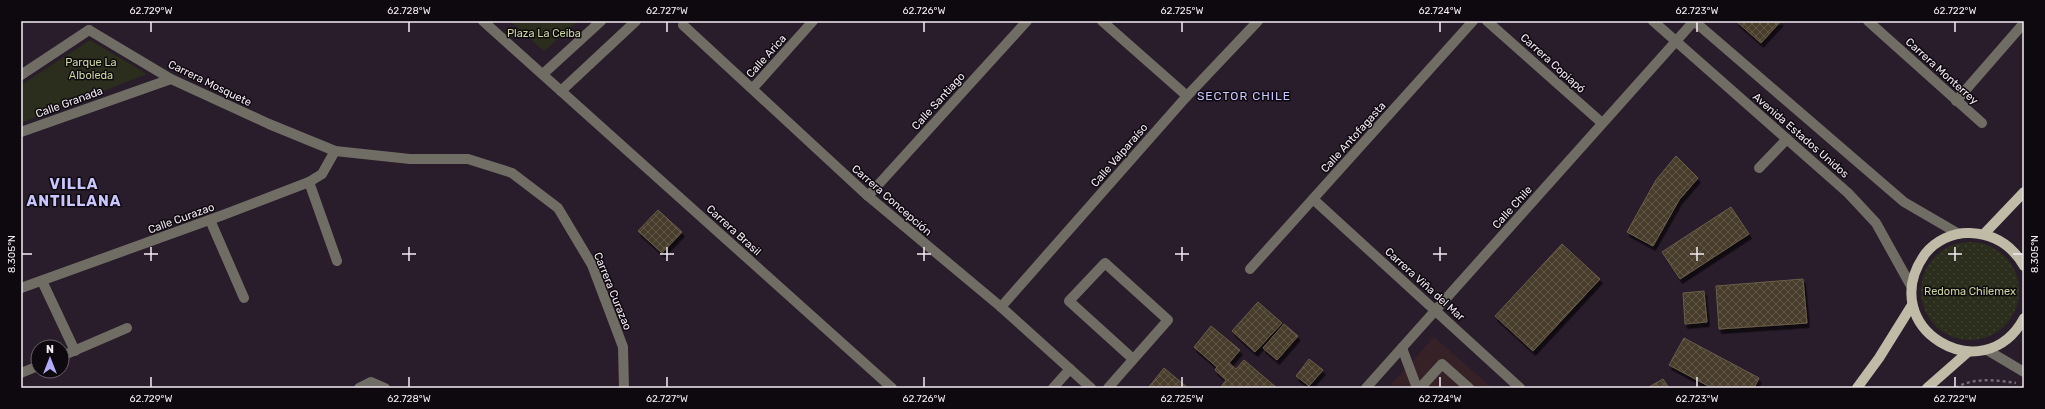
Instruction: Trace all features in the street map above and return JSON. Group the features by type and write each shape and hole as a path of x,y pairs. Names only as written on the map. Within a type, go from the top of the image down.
{"main road":[{"path":"1984,234 2024,192"},
{"path":"2024,266 2018,254 2002,241 1984,234 1959,234 1944,238 1928,250 1916,266 1911,286 1912,305 1919,323 1932,338 1949,348 1968,352 1987,350 2005,342 2019,328 2024,318"},
{"path":"1857,388 1879,358 1912,305"},
{"path":"1927,388 1968,352"}],"street":[{"name":"Carrera Brasil","path":"483,21 892,388"},
{"path":"543,74 601,21"},
{"path":"561,91 636,21"},
{"name":"Calle Arica","path":"753,88 813,21"},
{"name":"Calle Santiago","path":"868,196 1027,21"},
{"path":"1102,21 1187,96"},
{"name":"Calle Valparaíso","path":"1000,306 1187,96 1258,21"},
{"name":"Calle Antofagasta","path":"1250,269 1473,21"},
{"name":"Carrera Copiapó","path":"1487,21 1602,123"},
{"name":"Avenida Estados Unidos","path":"1653,21 1848,193 1876,223 1911,286"},
{"name":"Calle Chile","path":"1366,388 1694,21"},
{"name":"Avenida Estados Unidos","path":"1694,21 1904,202 1959,234"},
{"name":"Carrera Monterrey","path":"1868,21 1982,123"},
{"path":"1956,101 2024,23"},
{"name":"Carrera Concepción","path":"683,24 868,196 1000,306 1091,388"},
{"path":"21,75 89,26"},
{"name":"Carrera Mosquete","path":"89,26 171,79 269,124 335,151"},
{"name":"Calle Granada","path":"21,132 171,79"},
{"path":"1759,168 1787,139"},
{"name":"Calle Curazao","path":"21,288 210,220 309,182 322,174 335,151"},
{"name":"Carrera Curazao","path":"335,151 410,159 468,159 512,172 558,208 592,265 612,317 623,347 624,388"},
{"path":"309,182 337,261"},
{"name":"Carrera Viña del Mar","path":"1313,199 1520,388"},
{"path":"210,220 244,298"},
{"path":"1108,388 1168,320 1105,263 1069,301 1133,359"},
{"path":"42,281 75,350"},
{"path":"70,352 127,328"},
{"path":"1402,348 1419,388 1442,364 1469,388"},
{"path":"1987,350 2024,372"},
{"path":"1053,388 1070,369"},
{"path":"359,388 371,382 385,388"}],"path":[{"path":"1956,388 1960,385 1989,379 2017,383"}],"shaded area":[{"path":"1434,337 1492,388 1388,388"}],"green space":[{"name":"Plaza La Ceiba","path":"510,21 578,21 544,51"},
{"name":"Parque La Alboleda","path":"90,40 147,74 21,123 21,85"},
{"name":"Redoma Chilemex","path":"1970,242 1980,243 1997,250 2011,264 2018,281 2018,301 2011,318 1997,332 1980,339 1970,340 1960,339 1943,332 1929,318 1922,301 1921,291 1922,281 1929,264 1943,250 1960,243"}],"building":[{"path":"1736,21 1781,21 1761,43"},
{"path":"1676,156 1698,178 1679,200 1653,246 1627,232 1656,180"},
{"path":"1731,207 1749,234 1680,279 1662,252"},
{"path":"658,210 682,232 662,253 638,231"},
{"path":"1562,244 1600,279 1533,351 1495,316"},
{"path":"1803,279 1807,323 1719,329 1716,286"},
{"path":"1704,291 1707,322 1685,324 1683,293"},
{"path":"1258,302 1282,323 1255,352 1232,331"},
{"path":"1284,324 1298,336 1277,360 1263,348"},
{"path":"1211,326 1240,350 1229,363 1236,369 1244,360 1277,388 1221,387 1226,380 1215,370 1217,367 1194,347"},
{"path":"1684,338 1759,378 1754,388 1712,388 1669,365"},
{"path":"1309,359 1323,370 1309,386 1296,376"},
{"path":"1164,368 1188,388 1148,388"},
{"path":"1663,379 1669,388 1647,388"}],"district":[{"name":"SECTOR CHILE","path":"1244,96"},
{"name":"VILLA ANTILLANA","path":"74,192"}]}
